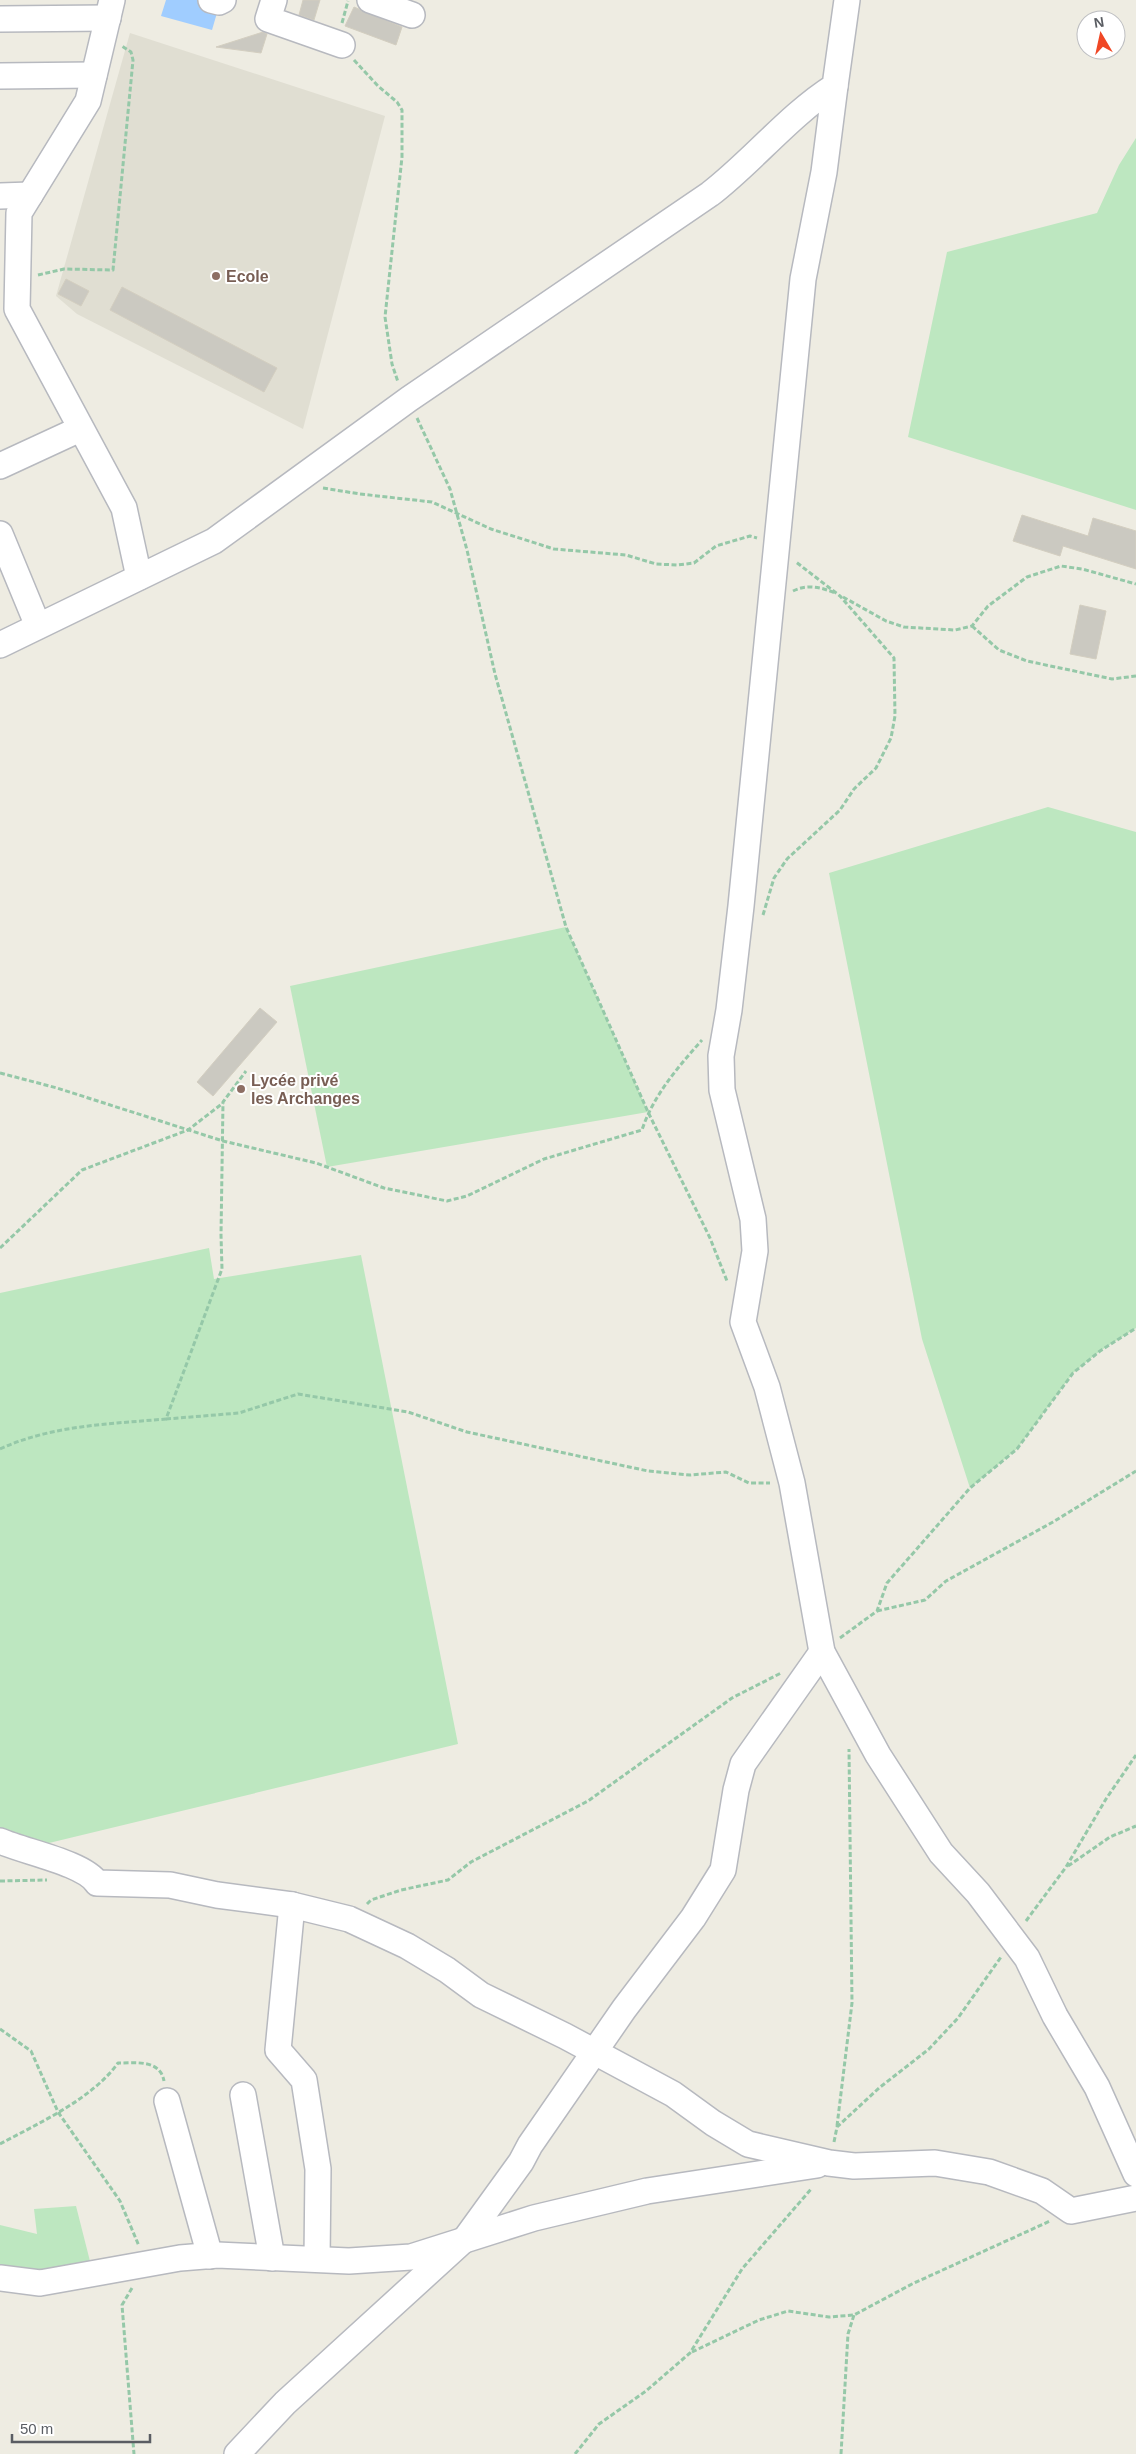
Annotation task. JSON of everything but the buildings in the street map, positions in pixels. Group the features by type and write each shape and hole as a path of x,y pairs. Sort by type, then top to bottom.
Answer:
{"street":[{"path":"211,0 219,2 223,0"},
{"path":"274,0 268,19 342,45"},
{"path":"847,0 824,172 803,279 775,545 741,906 729,1010 721,1056 722,1090 753,1219 755,1252 743,1322 766,1388 792,1483 822,1652 878,1755 940,1853 978,1893 1028,1958 1055,2016 1097,2087 1136,2174"},
{"path":"366,2 406,9"},
{"path":"0,19 107,20 88,101 19,213 11,293 17,309 80,429 124,508 139,577"},
{"path":"0,76 94,75"},
{"path":"0,645 214,541 409,399 710,194 731,178 808,107 835,86"},
{"path":"0,196 30,195"},
{"path":"0,466 80,429"},
{"path":"0,534 7,574 38,626"},
{"path":"237,2454 285,2403 466,2238 500,2193 594,2051 693,1918 723,1870 736,1790 743,1764 822,1652"},
{"path":"0,1842 75,1867 92,1876 97,1883 170,1885 216,1895 292,1906 349,1919 407,1946 447,1970 481,1996 594,2051 674,2094 713,2123 748,2144 829,2164 863,2166 935,2164 976,2170 1042,2191 1071,2211 1136,2198"},
{"path":"292,1906 278,2050 304,2080 318,2169 317,2259"},
{"path":"243,2095 272,2258"},
{"path":"167,2101 210,2256"},
{"path":"0,2278 40,2283 148,2264 210,2256 349,2261 411,2258 466,2238 534,2218 647,2191 829,2164"}],"path":[{"path":"366,2 340,31 342,45 378,86 398,102 402,110 402,157 385,317 392,364 400,389 409,399 450,489 458,515 495,674 566,927 648,1112 710,1238 730,1288"},
{"path":"11,293 64,269 113,270 133,60 131,52 107,20"},
{"path":"295,482 360,494 432,502 491,529 554,549 626,554 656,564 677,565 694,563 716,546 750,536 775,545 840,596 894,658 895,716 891,738 876,768 854,789 840,810 787,859 774,878 761,923"},
{"path":"769,610 785,596 802,587 822,587 886,621 904,627 955,630 972,626 988,606 1027,577 1061,566 1082,568 1136,584"},
{"path":"972,626 999,650 1028,661 1112,679 1136,676"},
{"path":"0,1073 57,1088 223,1141 316,1163 384,1188 447,1201 467,1196 544,1160 642,1130 648,1112 681,1064 705,1037"},
{"path":"0,1248 82,1170 188,1130 224,1102 246,1071"},
{"path":"166,1419 222,1269 224,1102"},
{"path":"877,1611 887,1584 970,1488 1017,1449 1073,1373 1100,1351 1136,1328"},
{"path":"0,1449 20,1440 80,1426 239,1413 298,1394 408,1412 467,1432 648,1471 690,1475 726,1472 749,1483 792,1483"},
{"path":"822,1652 877,1611 925,1600 946,1581 1053,1522 1136,1471"},
{"path":"349,1919 371,1900 402,1890 448,1880 471,1862 588,1801 732,1698 789,1668"},
{"path":"575,2454 599,2424 660,2380 690,2353 742,2269 818,2181 829,2164 836,2127 852,2003 849,1745"},
{"path":"836,2127 879,2088 929,2049 958,2018 1066,1867 1106,1799 1136,1755"},
{"path":"1066,1867 1110,1837 1136,1826"},
{"path":"0,2029 31,2051 58,2112 120,2201 148,2264 122,2305 134,2454"},
{"path":"0,2144 58,2112 108,2076 118,2063 151,2064 163,2074 167,2101"},
{"path":"690,2353 760,2320 788,2311 829,2316 854,2315 912,2284 1071,2211"},
{"path":"842,2454 848,2334 854,2315"}],"shaded area":[{"path":"130,33 385,116 303,429 77,314 56,296"}],"green space":[{"path":"1136,138 1136,510 908,437 947,252 1097,213 1119,165"},
{"path":"1048,807 1136,832 1136,1328 1100,1351 1073,1373 1017,1449 970,1488 922,1339 829,873"},
{"path":"566,927 648,1112 327,1167 290,986"},
{"path":"209,1248 214,1279 361,1255 458,1744 20,1850 0,1841 0,1293"},
{"path":"76,2206 93,2273 0,2278 0,2225 37,2234 34,2209"}],"water":[{"path":"166,0 198,0 219,6 212,30 161,16"}],"place":[{"name":"Ecole","path":"216,276"},
{"name":"Lycée privé les Archanges","path":"241,1089"}]}
